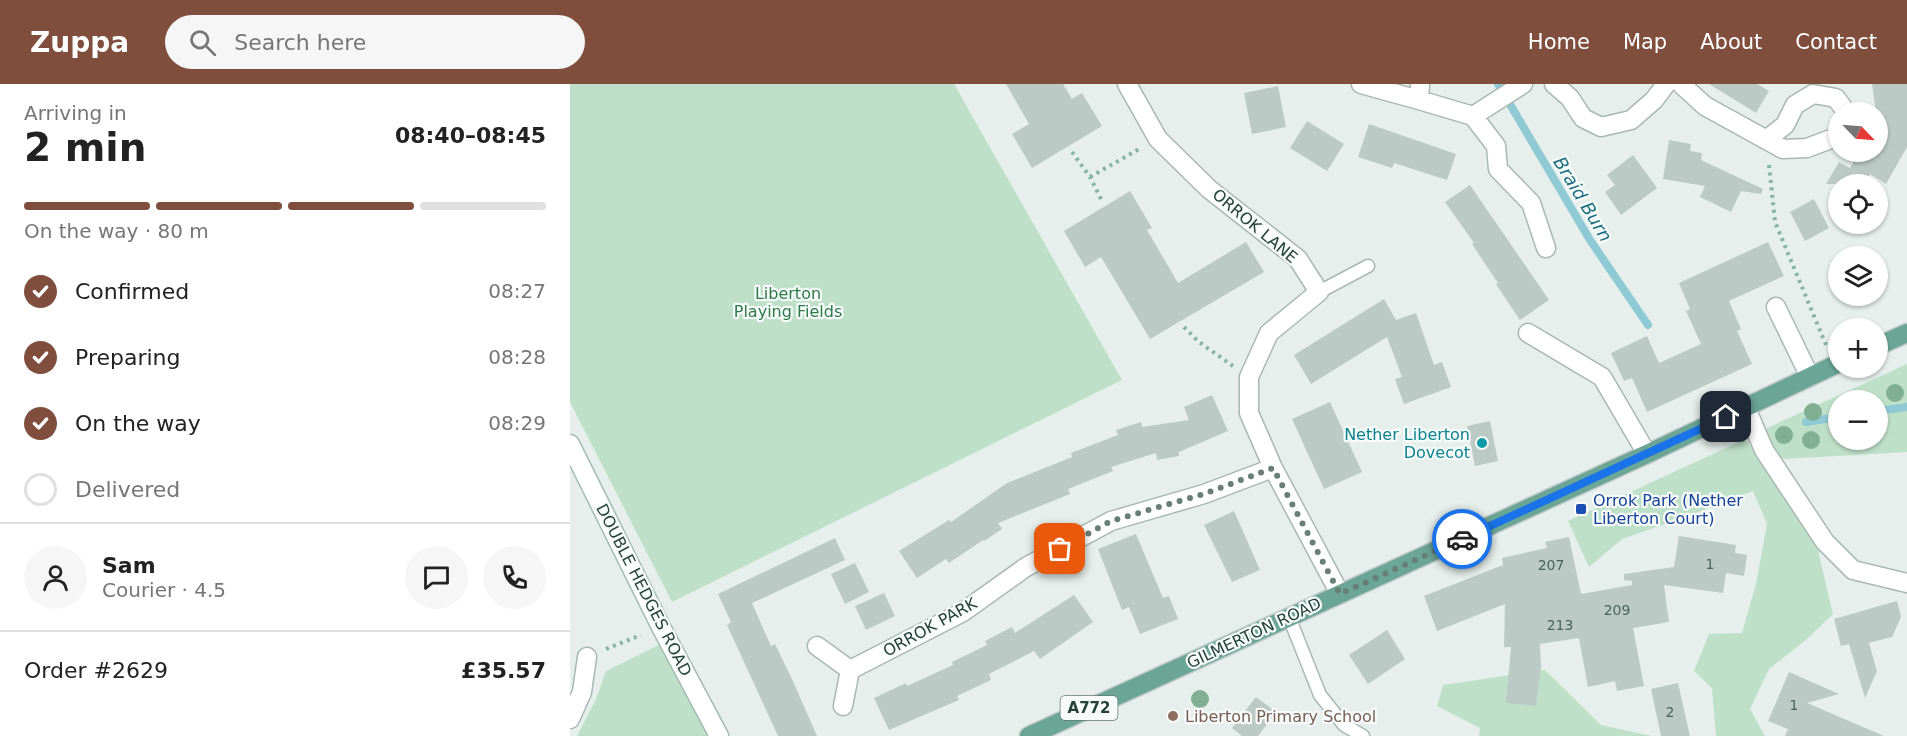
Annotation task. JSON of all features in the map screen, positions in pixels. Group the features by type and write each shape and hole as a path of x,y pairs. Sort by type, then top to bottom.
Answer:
{"main road":[{"path":"1888,342 1907,333"},
{"name":"GILMERTON ROAD","path":"1029,736 1647,454 1828,368"}],"street":[{"name":"ORROK LANE","path":"1127,84 1158,139 1209,189 1298,259 1319,292"},
{"path":"1361,84 1419,92 1473,116 1496,146 1498,169 1531,203 1546,248"},
{"path":"1473,116 1523,84"},
{"path":"1554,84 1570,98 1583,118 1601,127 1631,120 1654,100 1666,84"},
{"path":"1681,84 1705,106 1782,149 1807,148 1828,140"},
{"path":"1766,140 1785,124 1795,105 1813,94 1836,98 1839,102"},
{"path":"1319,292 1269,333 1249,377 1249,413 1273,468 1340,594"},
{"path":"1776,307 1810,377"},
{"path":"1528,333 1602,377 1647,454"},
{"path":"1746,408 1764,450 1825,542 1853,570 1907,583"},
{"name":"DOUBLE HEDGES ROAD","path":"570,444 661,627 719,736"},
{"name":"ORROK PARK","path":"850,670 963,612 1026,567 1111,521 1204,494 1273,468"},
{"path":"817,646 850,670 843,706"},
{"path":"570,719 582,692 587,657"}],"lane":[{"path":"1319,292 1368,266"},
{"path":"1288,617 1320,695 1344,731 1363,736"}],"path":[{"path":"1090,177 1158,139"},
{"path":"1766,140 1775,222 1828,343"},
{"path":"1072,152 1090,177 1102,201"},
{"path":"1184,327 1199,342 1249,377"},
{"path":"587,657 661,627"}],"green space":[{"name":"Liberton Playing Fields","path":"570,84 954,84 1122,380 672,602 570,402"},
{"path":"1907,364 1907,452 1784,459 1779,457 1765,429 1828,400 1828,450 1888,450 1888,390 1850,390 1876,378 1888,378 1888,373"},
{"path":"1743,440 1747,441 1783,496 1815,538 1833,614 1807,639 1769,669 1750,709 1765,736 1716,736 1712,688 1694,671 1709,634 1742,633 1756,584 1767,524 1753,491 1622,539 1589,567 1568,521"},
{"path":"659,645 707,736 577,736 596,699 606,671"},
{"path":"1545,670 1601,725 1652,736 1479,736 1480,728 1437,706 1443,685"}],"building":[{"path":"1006,84 1063,84 1072,99 1082,93 1102,126 1032,168 1012,134 1029,124"},
{"path":"1709,84 1757,84 1769,91 1756,113"},
{"path":"1872,84 1907,84 1907,147 1888,180 1888,174 1832,174 1839,162 1850,168 1853,162 1888,162 1888,102 1875,102"},
{"path":"1278,86 1286,127 1252,134 1244,93"},
{"path":"1307,121 1344,144 1327,171 1290,148"},
{"path":"1369,124 1456,154 1447,180 1394,163 1392,168 1358,157"},
{"path":"1669,140 1691,144 1690,151 1702,153 1701,160 1763,189 1761,194 1741,191 1731,212 1700,197 1705,186 1663,179"},
{"path":"1633,155 1657,188 1621,215 1605,192 1615,185 1607,175"},
{"path":"1470,185 1549,300 1520,320 1472,244 1474,243 1445,202"},
{"path":"1130,191 1152,228 1147,230 1178,283 1246,242 1264,272 1150,339 1101,257 1085,267 1064,231"},
{"path":"1814,199 1828,229 1805,241 1790,212"},
{"path":"1768,242 1784,276 1729,301 1741,329 1737,331 1752,364 1647,412 1632,378 1624,381 1611,353 1647,336 1659,363 1701,344 1686,311 1690,309 1679,283"},
{"path":"1384,299 1396,320 1416,313 1434,365 1442,362 1451,387 1404,404 1395,379 1402,377 1387,337 1311,384 1294,355"},
{"path":"1212,395 1228,431 1179,452 1179,456 1157,460 1156,453 1111,467 1113,471 1068,489 1070,494 998,523 1002,529 949,563 946,559 917,578 899,551 949,520 951,522 1007,483 1072,457 1071,453 1118,435 1116,430 1141,422 1142,427 1189,420 1184,407"},
{"path":"1330,402 1362,472 1324,489 1292,419"},
{"name":"Nether Liberton Dovecot","path":"1490,421 1498,461 1475,466 1467,426"},
{"path":"1234,511 1260,570 1232,582 1204,525"},
{"path":"1136,534 1163,598 1169,596 1178,619 1140,634 1129,607 1122,610 1098,549"},
{"path":"1679,536 1736,545 1735,553 1747,555 1744,576 1726,573 1723,593 1664,585 1669,622 1633,628 1644,686 1617,691 1615,681 1588,687 1579,638 1540,644 1541,667 1536,706 1506,703 1511,647 1504,647 1505,604 1437,631 1424,596 1503,565 1502,558 1547,548 1545,542 1569,537 1581,594 1632,585 1632,581 1624,580 1624,574 1674,567"},
{"path":"835,538 845,560 752,603 771,646 775,644 817,736 778,736 727,625 731,622 718,594"},
{"path":"855,563 869,592 845,604 831,574"},
{"path":"884,593 895,616 866,630 855,606"},
{"path":"1074,595 1093,622 1040,659 1034,651 989,674 991,680 957,696 959,700 889,730 874,698 953,665 952,662 987,645 985,641 1012,627 1015,633"},
{"path":"1897,601 1901,617 1892,637 1869,643 1877,671 1865,698 1849,644 1841,646 1834,619"},
{"path":"1387,630 1405,659 1368,684 1349,655"},
{"path":"1789,672 1839,694 1807,703 1884,736 1785,736 1788,729 1768,721"},
{"path":"1678,683 1690,736 1661,736 1651,689"},
{"path":"1256,697 1276,712 1258,736 1242,736 1232,728"}],"waterway":[{"name":"Braid Burn","path":"1498,84 1590,240 1648,325"},
{"name":"Braid Burn","path":"1888,410 1907,407"},
{"name":"Braid Burn","path":"1806,422 1828,419"}],"way so far":[{"path":"1060,549 1111,521 1204,494 1273,468 1340,594 1462,539"}],"place":[{"name":"Nether Liberton Dovecot","path":"1482,443"},
{"name":"Orrok Park (Nether Liberton Court)","path":"1581,509"},
{"name":"Liberton Primary School","path":"1173,716"}],"route":[{"path":"1462,539 1726,417"}]}
